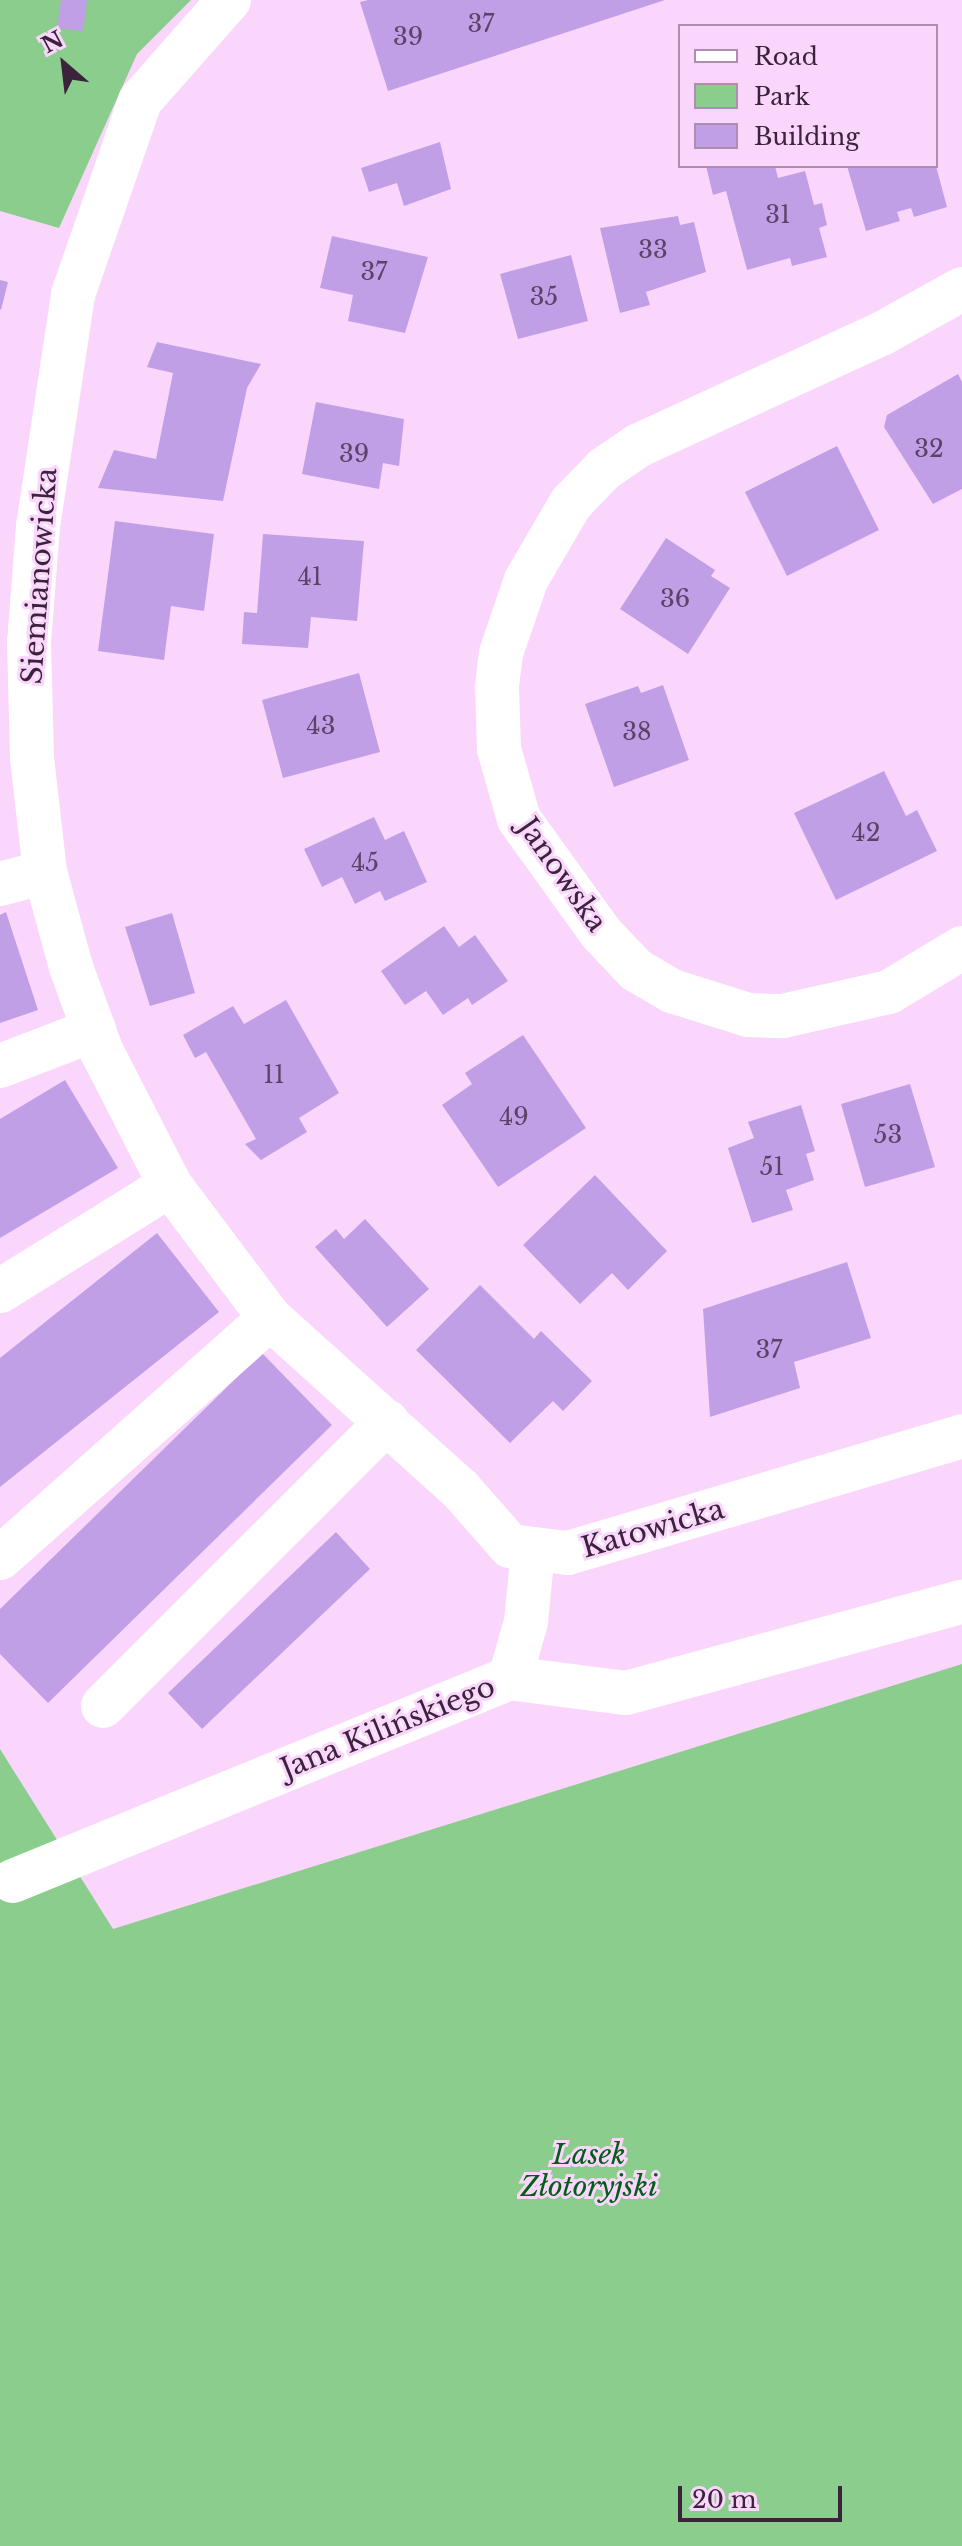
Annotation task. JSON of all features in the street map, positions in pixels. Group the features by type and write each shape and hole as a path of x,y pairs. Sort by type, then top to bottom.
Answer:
{"street":[{"name":"Siemianowicka","path":"229,0 140,101 73,295 19,526 15,697 45,872 94,1030 170,1185 270,1318 387,1422"},
{"name":"Janowska","path":"962,289 883,333 639,445 604,469 571,503 526,580 501,653 497,688 499,749 519,819 601,933 636,970 672,991 748,1015 783,1016 889,992 962,948"},
{"path":"0,884 45,872"},
{"path":"0,1066 94,1030"},
{"path":"0,1291 170,1185"},
{"path":"0,1558 270,1318"},
{"path":"103,1706 387,1422"},
{"name":"Katowicka","path":"387,1422 510,1546 568,1553 962,1436"},
{"path":"510,1678 526,1622 533,1549"},
{"name":"Jana Kilińskiego","path":"13,1881 510,1678 626,1693 962,1602"}],"green space":[{"path":"0,0 191,0 137,54 59,228 0,211"},
{"name":"Lasek Złotoryjski","path":"962,1664 962,2546 0,2546 0,1749 113,1929"}],"building":[{"path":"61,0 87,0 83,31 57,28"},
{"path":"665,0 388,91 360,2"},
{"path":"440,142 451,189 404,206 397,183 369,192 361,168"},
{"path":"706,168 776,168 778,178 805,171 814,205 822,203 827,225 819,228 827,257 792,266 790,258 747,270 726,191 713,195"},
{"path":"848,168 937,168 947,207 914,217 911,208 897,212 900,221 866,231"},
{"path":"678,216 680,225 694,222 706,272 646,292 650,305 620,313 600,228"},
{"path":"332,236 428,257 405,333 348,321 353,295 320,288"},
{"path":"571,255 588,321 518,339 500,274"},
{"path":"0,280 8,282 1,310 0,309"},
{"path":"157,342 261,364 247,388 223,501 98,488 114,450 156,459 173,373 147,367"},
{"path":"958,374 962,382 962,489 933,504 884,427 887,415"},
{"path":"316,402 404,419 399,466 383,463 379,489 302,474"},
{"path":"837,446 879,530 787,576 745,492"},
{"path":"115,521 214,534 204,611 171,606 164,660 98,651"},
{"path":"263,534 364,541 357,621 311,617 308,648 242,644 244,612 257,613"},
{"path":"666,538 715,570 711,576 730,588 688,654 620,609"},
{"path":"359,673 380,752 283,778 262,700"},
{"path":"663,685 689,760 614,787 585,704 638,686 641,693"},
{"path":"884,771 906,816 917,810 937,851 836,900 794,813"},
{"path":"374,817 385,840 404,831 427,882 385,901 380,891 355,904 342,877 322,887 304,849"},
{"path":"6,912 38,1010 0,1023 0,915"},
{"path":"172,913 195,993 150,1006 125,927"},
{"path":"444,926 459,947 475,935 508,981 472,1005 468,998 443,1015 426,991 405,1005 381,971"},
{"path":"286,1000 339,1093 299,1118 307,1132 261,1160 245,1144 256,1139 206,1052 195,1058 183,1035 233,1006 244,1024"},
{"path":"523,1035 586,1128 498,1187 442,1105 472,1084 465,1073"},
{"path":"65,1080 118,1168 0,1238 0,1119"},
{"path":"910,1084 935,1167 865,1187 841,1104"},
{"path":"801,1105 815,1151 806,1154 814,1180 786,1190 793,1210 752,1223 728,1148 754,1138 748,1122"},
{"path":"595,1175 667,1251 628,1290 612,1273 580,1304 523,1245"},
{"path":"365,1219 429,1289 387,1327 315,1247 336,1229 344,1239"},
{"path":"157,1233 219,1312 0,1487 0,1358"},
{"path":"847,1262 871,1338 794,1362 800,1388 710,1417 703,1309"},
{"path":"480,1285 534,1339 541,1331 592,1381 563,1411 553,1401 510,1443 416,1350"},
{"path":"262,1353 332,1425 48,1703 0,1654 0,1609"},
{"path":"336,1532 370,1569 202,1729 168,1693"}]}
